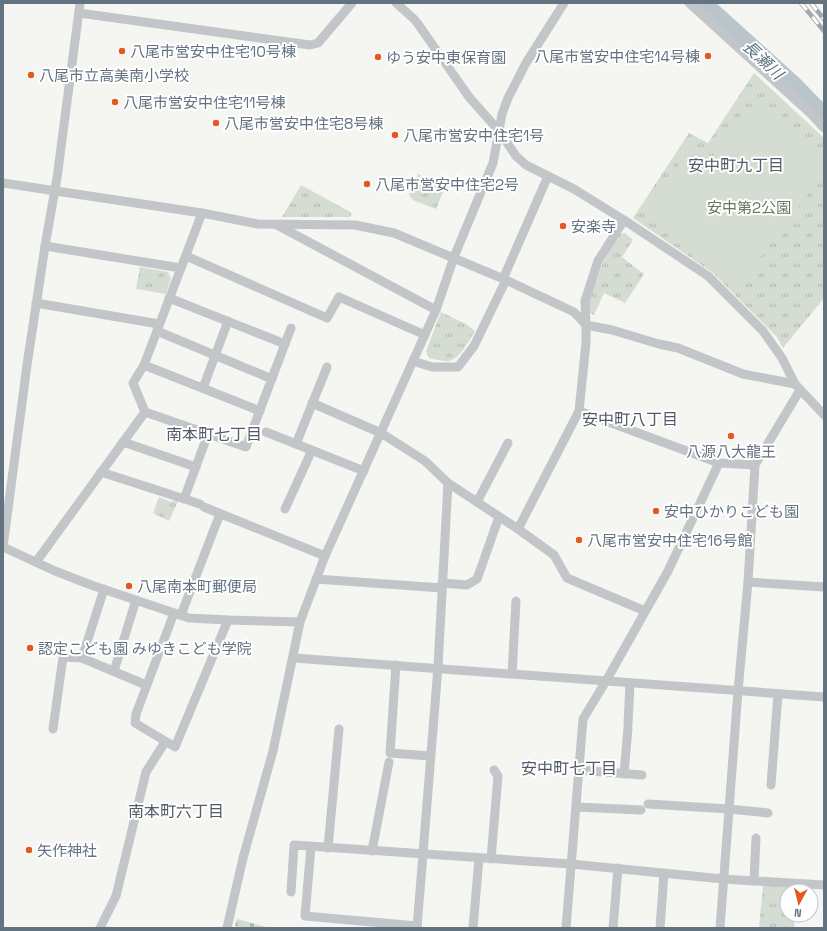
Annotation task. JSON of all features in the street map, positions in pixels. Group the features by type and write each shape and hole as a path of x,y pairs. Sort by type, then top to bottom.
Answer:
{"street":[{"path":"80,3 54,191 36,302 3,547 55,571 104,590 190,618 300,622"},
{"path":"79,13 310,46 318,43 352,3"},
{"path":"396,3 414,18 469,97 500,132 516,156 526,165 574,189 624,220 708,276 763,330 782,358 797,387 824,415"},
{"path":"227,928 243,858 274,751 294,658 300,622 325,556 436,310 454,257 494,163 502,114 508,98 526,63 564,3"},
{"path":"689,3 811,114 824,128"},
{"path":"413,361 432,367 458,367 474,346 548,176"},
{"path":"3,183 202,213 258,224 355,225 394,232 504,279 574,312 586,325 612,330 678,348 743,374 797,387"},
{"path":"202,213 144,365 133,383 145,412 246,448 291,328"},
{"path":"518,529 579,411 586,343 585,301 598,261 624,220"},
{"path":"276,224 436,310"},
{"path":"44,246 181,268"},
{"path":"186,256 327,318 340,297 425,335"},
{"path":"169,298 285,344"},
{"path":"36,302 158,327 215,356 272,379"},
{"path":"203,388 228,321"},
{"path":"144,365 260,410"},
{"path":"296,444 327,367"},
{"path":"720,928 748,582 755,465 797,387"},
{"path":"312,403 381,433 425,461 448,483 518,529 554,555 567,578 645,611"},
{"path":"579,411 719,464 755,465"},
{"path":"36,562 145,412"},
{"path":"266,432 364,471"},
{"path":"184,499 208,434"},
{"path":"123,442 196,467"},
{"path":"477,502 508,443"},
{"path":"286,509 312,450"},
{"path":"566,928 583,719 645,611 650,605 668,571 719,464"},
{"path":"101,472 184,499 325,556"},
{"path":"311,847 305,916 417,927 438,668 448,483"},
{"path":"220,514 146,685 136,714 135,723 175,747 228,620"},
{"path":"316,580 442,586 467,585 477,579 499,517"},
{"path":"748,582 824,587"},
{"path":"82,658 104,590"},
{"path":"114,671 136,600"},
{"path":"512,674 516,601"},
{"path":"53,729 63,657 82,658 146,685"},
{"path":"294,658 824,697"},
{"path":"396,665 390,753 430,756"},
{"path":"624,774 630,683"},
{"path":"771,785 778,694"},
{"path":"328,848 339,729"},
{"path":"100,928 116,896 146,772 165,742"},
{"path":"372,851 390,762"},
{"path":"491,859 498,776 494,770"},
{"path":"579,770 642,775"},
{"path":"576,807 729,808 768,813"},
{"path":"754,881 756,838"},
{"path":"291,892 294,845 572,864 723,879 824,885"},
{"path":"473,928 479,858"},
{"path":"613,928 618,868"},
{"path":"660,928 664,873"}],"green space":[{"name":"安中第2公園","path":"754,73 824,138 824,298 783,348 777,337 713,273 633,218 689,133 708,143"},
{"path":"755,101 824,154 824,173 739,285 642,212 690,150 708,163"},
{"path":"418,174 445,187 436,209 413,200 409,195"},
{"path":"301,185 352,213 350,217 282,217"},
{"path":"625,233 633,240 622,257 644,274 625,303 604,293 594,315 590,313 587,307 602,265 619,234"},
{"path":"140,267 168,272 171,278 166,294 136,289"},
{"path":"441,312 466,324 475,331 460,353 452,360 448,361 429,358 426,351"},
{"path":"159,497 171,502 176,500 178,501 169,521 153,513"},
{"path":"763,885 779,886 779,923 794,923 794,928 759,928"},
{"path":"237,919 270,928 244,928 235,926"}],"waterway":[{"name":"長瀬川","path":"702,3 794,86 824,117"}],"railway":[{"path":"801,3 824,31"},
{"path":"811,3 824,19"}],"place":[{"name":"八尾市営安中住宅10号棟","path":"122,51"},
{"name":"八尾市営安中住宅14号棟","path":"708,56"},
{"name":"ゆう安中東保育園","path":"378,57"},
{"name":"八尾市立高美南小学校","path":"31,75"},
{"name":"八尾市営安中住宅11号棟","path":"115,102"},
{"name":"八尾市営安中住宅8号棟","path":"216,123"},
{"name":"八尾市営安中住宅1号","path":"395,135"},
{"name":"八尾市営安中住宅2号","path":"367,184"},
{"name":"安楽寺","path":"563,226"},
{"name":"八源八大龍王","path":"731,436"},
{"name":"安中ひかりこども園","path":"656,511"},
{"name":"八尾市営安中住宅16号館","path":"579,540"},
{"name":"八尾南本町郵便局","path":"129,586"},
{"name":"認定こども園 みゆきこども学院","path":"30,648"},
{"name":"矢作神社","path":"29,850"}],"district":[{"name":"安中町九丁目","path":"736,165"},
{"name":"安中町八丁目","path":"630,419"},
{"name":"南本町七丁目","path":"214,434"},
{"name":"安中町七丁目","path":"569,768"},
{"name":"南本町六丁目","path":"176,811"}]}
